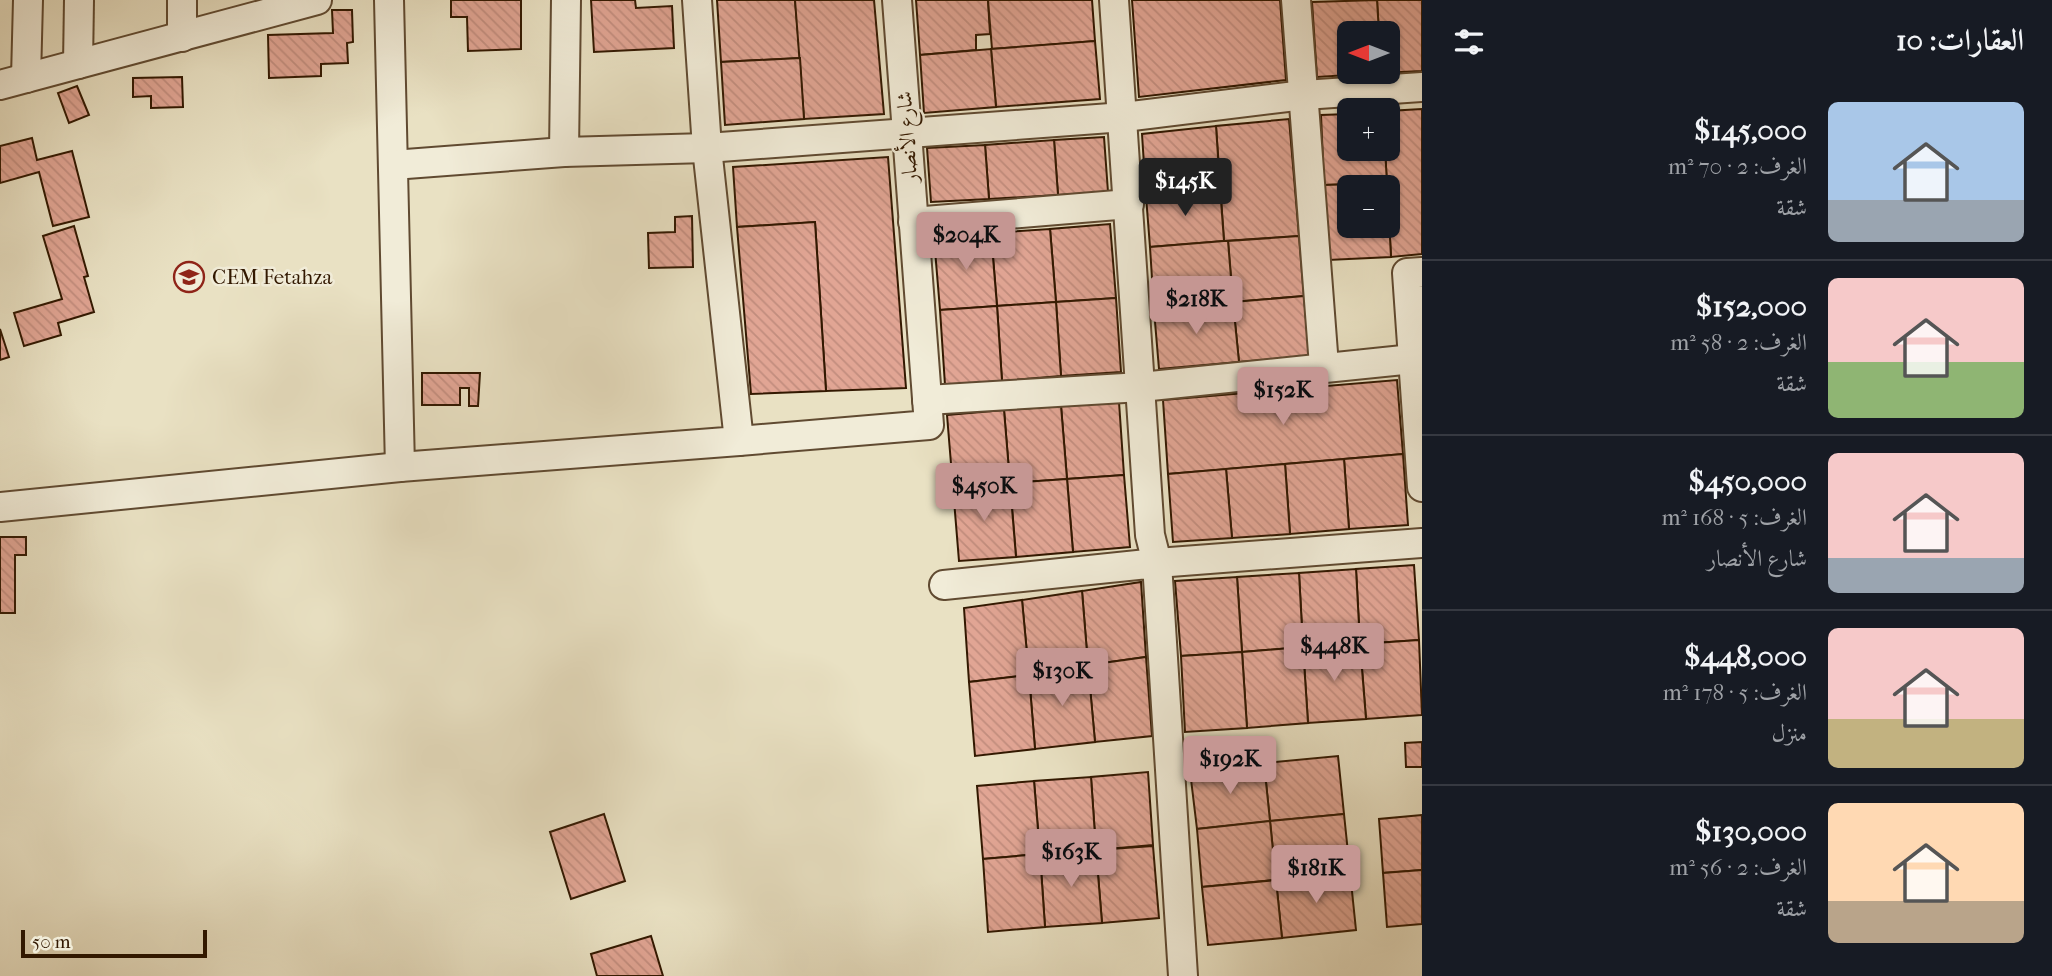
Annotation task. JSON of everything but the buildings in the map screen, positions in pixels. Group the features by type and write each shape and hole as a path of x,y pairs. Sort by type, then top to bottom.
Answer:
{"street":[{"path":"28,0 13,81 317,0"},
{"path":"78,64 79,0"},
{"path":"182,0 182,37"},
{"path":"388,0 400,467"},
{"path":"564,152 566,0"},
{"path":"697,0 707,148 739,441"},
{"name":"شارع الأنصار","path":"897,0 927,400"},
{"path":"1114,0 1124,117 1150,535 1157,564 1183,976"},
{"path":"1296,0 1324,366"},
{"path":"393,165 564,152 707,148 906,131 1124,117 1304,95 1422,86"},
{"path":"913,222 1129,204"},
{"path":"1422,272 1407,273 1422,487"},
{"path":"0,507 400,467 929,425 927,400 1141,387 1324,366 1413,359"},
{"path":"944,585 1157,564 1422,543"}],"place":[{"name":"CEM Fetahza","path":"189,277"}]}
